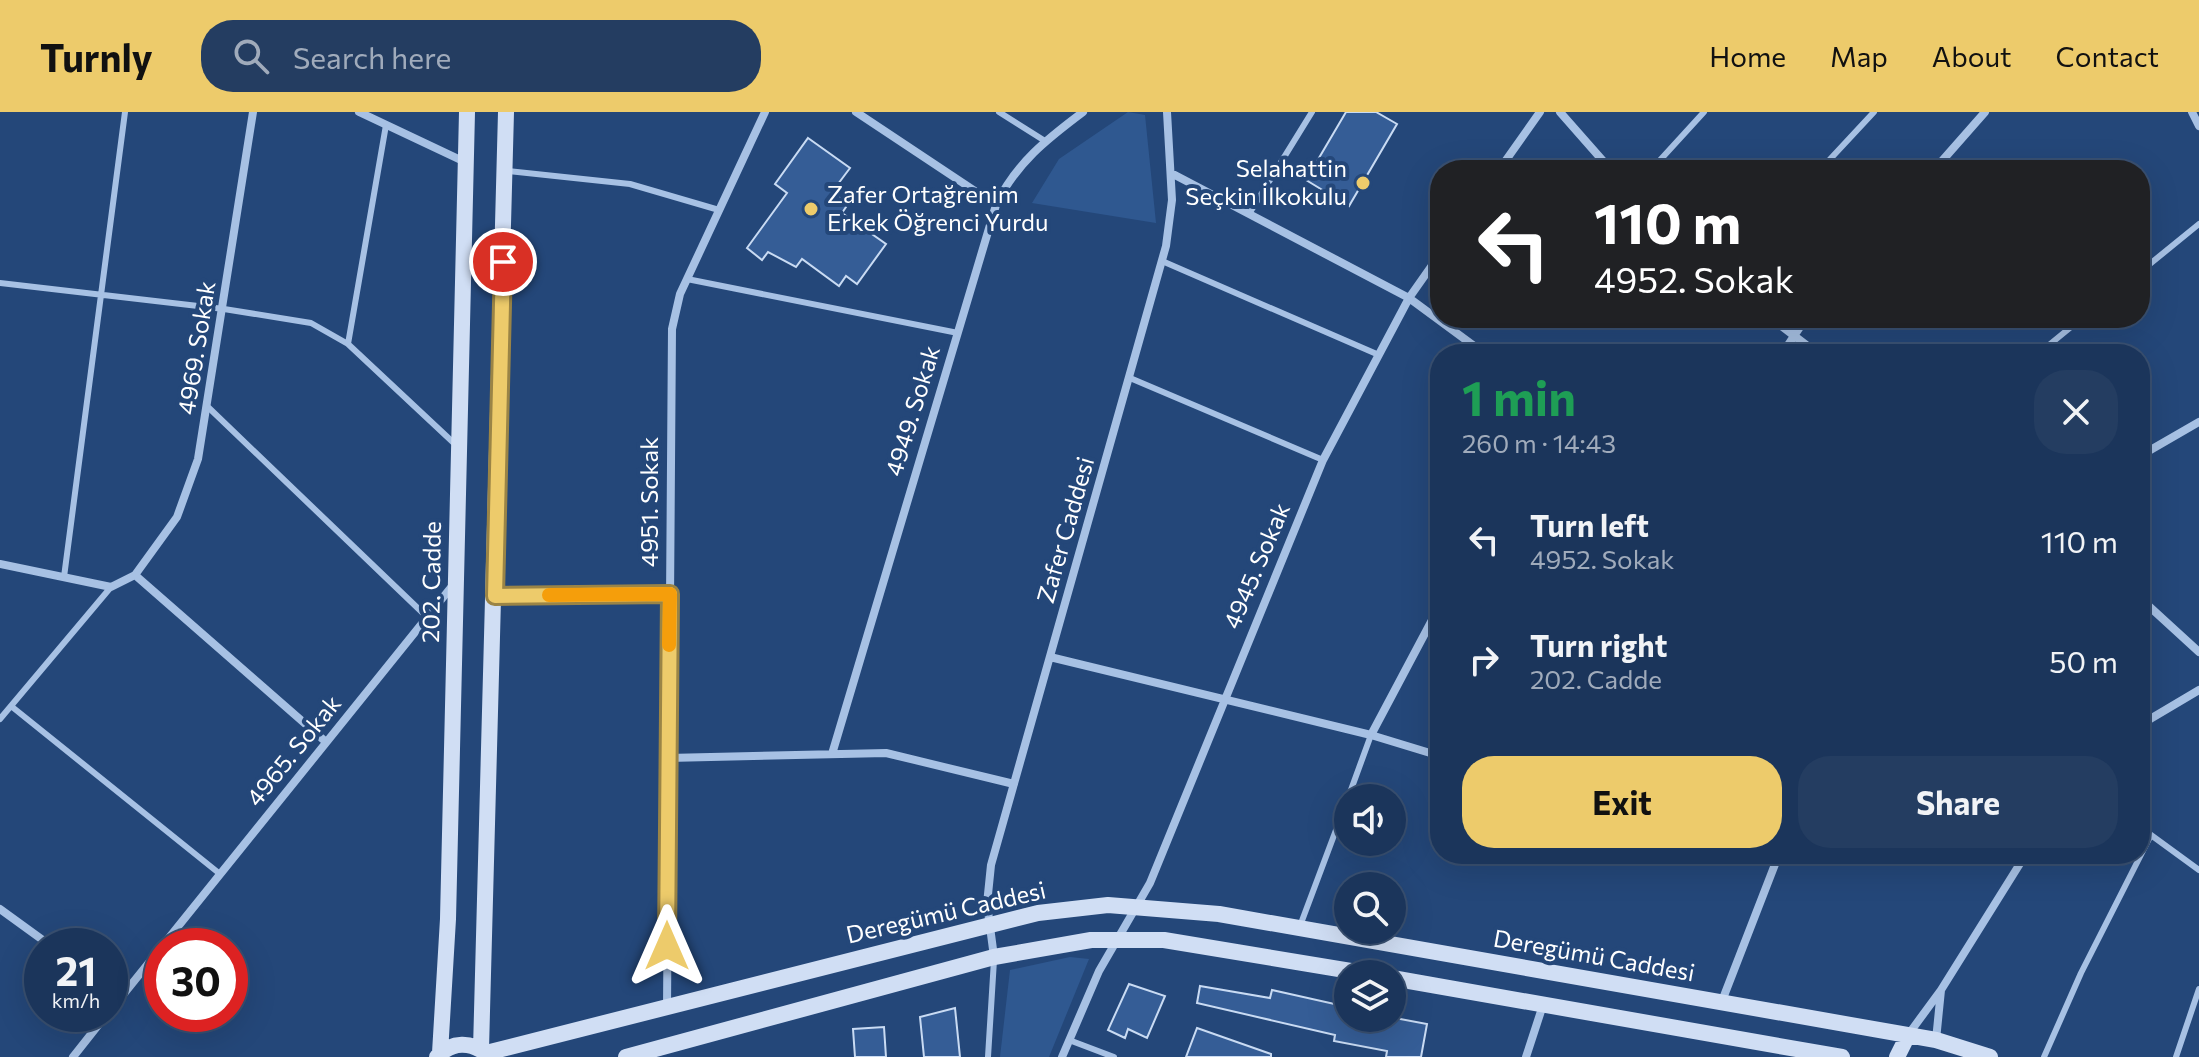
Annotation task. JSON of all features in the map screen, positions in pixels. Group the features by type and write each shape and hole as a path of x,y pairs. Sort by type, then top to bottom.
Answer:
{"main road":[{"name":"202. Cadde","path":"438,1055 448,919 467,112"},
{"path":"486,1053 506,112"},
{"name":"Deregümü Caddesi","path":"438,1055 461,1044 486,1053 667,1009 989,923 1075,908 1138,906 1299,928 1908,1035 1936,1040 1990,1057"},
{"path":"626,1057 994,957 1055,944 1116,939 1213,947 1334,968"},
{"path":"1406,980 1842,1057"},
{"path":"1897,1057 1908,1035"},
{"path":"1930,1057 1936,1040"}],"street":[{"name":"4969. Sokak","path":"135,575 177,517 198,459 209,408 253,112"},
{"path":"359,112 466,162"},
{"name":"4951. Sokak","path":"667,1009 674,310 765,112"},
{"path":"856,112 996,205"},
{"name":"4949. Sokak","path":"832,754 996,205 1016,170 1045,141 1083,112"},
{"name":"Zafer Caddesi","path":"994,957 987,884 1162,261 1172,200 1167,112"},
{"path":"1506,160 1540,112"},
{"path":"1560,112 1602,160"},
{"path":"1943,160 1985,112"},
{"path":"2192,112 2199,126"},
{"path":"1171,173 1409,298 1430,313"},
{"name":"4945. Sokak","path":"1062,1057 1116,939 1138,906 1155,871 1222,699 1323,460 1409,298 1430,268"},
{"path":"1450,328 1471,344"},
{"path":"1783,328 1803,344"},
{"path":"1788,344 1799,328"},
{"path":"2150,450 2199,422"},
{"path":"0,564 111,587 135,575 326,742"},
{"name":"4965. Sokak","path":"128,988 456,581"},
{"path":"2150,607 2199,652"},
{"path":"1371,735 1430,624"},
{"path":"1050,657 1371,735 1430,753"},
{"path":"2150,719 2199,690"},
{"path":"668,758 886,753 1014,784"},
{"path":"1721,1002 1774,864"},
{"path":"1908,1035 1941,990 2020,864"},
{"path":"0,909 26,928"},
{"path":"1936,1040 1941,990"},
{"path":"1526,1057 1544,1005"},
{"name":"4965. Sokak","path":"73,1057 93,1032"}],"lane":[{"path":"64,577 125,112"},
{"path":"999,112 1045,141"},
{"path":"1249,214 1312,112"},
{"path":"1660,160 1704,112"},
{"path":"1829,160 1874,112"},
{"path":"348,344 386,125"},
{"path":"505,171 630,184 719,210"},
{"path":"2150,264 2199,224"},
{"path":"1162,261 1379,355"},
{"path":"686,279 958,333"},
{"path":"0,283 224,309 311,323 348,344 459,448"},
{"path":"2050,344 2070,328"},
{"path":"1130,378 1323,460"},
{"path":"209,408 427,617"},
{"path":"0,719 111,587"},
{"path":"495,596 670,594"},
{"path":"11,706 220,874"},
{"path":"1353,784 1371,735"},
{"path":"1299,928 1334,835"},
{"path":"2151,835 2199,870"},
{"path":"2044,1057 2081,973 2136,864"},
{"path":"988,1057 994,957"},
{"path":"2176,1057 2199,989"},
{"path":"1069,1040 1114,1057"}],"shaded area":[{"path":"1128,112 1145,115 1156,223 1032,203 1059,159"},
{"path":"1070,957 1089,959 1049,1057 1000,1057 1010,970"}],"building":[{"path":"1346,112 1376,112 1397,124 1349,206 1306,180"},
{"name":"Zafer Ortağrenim Erkek Öğrenci Yurdu","path":"808,138 850,168 832,192 848,204 842,213 886,244 857,284 846,276 839,286 802,259 796,267 768,252 762,260 747,248 787,193 775,184"},
{"path":"1129,984 1165,996 1147,1038 1128,1029 1125,1038 1108,1030"},
{"path":"1200,986 1270,998 1272,990 1334,1004 1334,1032 1406,1032 1406,1020 1427,1024 1421,1057 1386,1057 1387,1051 1334,1041 1335,1035 1197,1003"},
{"path":"955,1008 960,1057 924,1057 920,1017"},
{"path":"884,1027 886,1057 855,1057 853,1029"},
{"path":"1197,1028 1271,1054 1271,1057 1186,1057"}],"slow traffic":[{"path":"549,595 670,594 669,645"}],"place":[{"name":"Selahattin Seçkin İlkokulu","path":"1363,183"},
{"name":"Zafer Ortağrenim Erkek Öğrenci Yurdu","path":"811,209"}],"route":[{"path":"503,262 495,596 670,594 667,946"}]}
